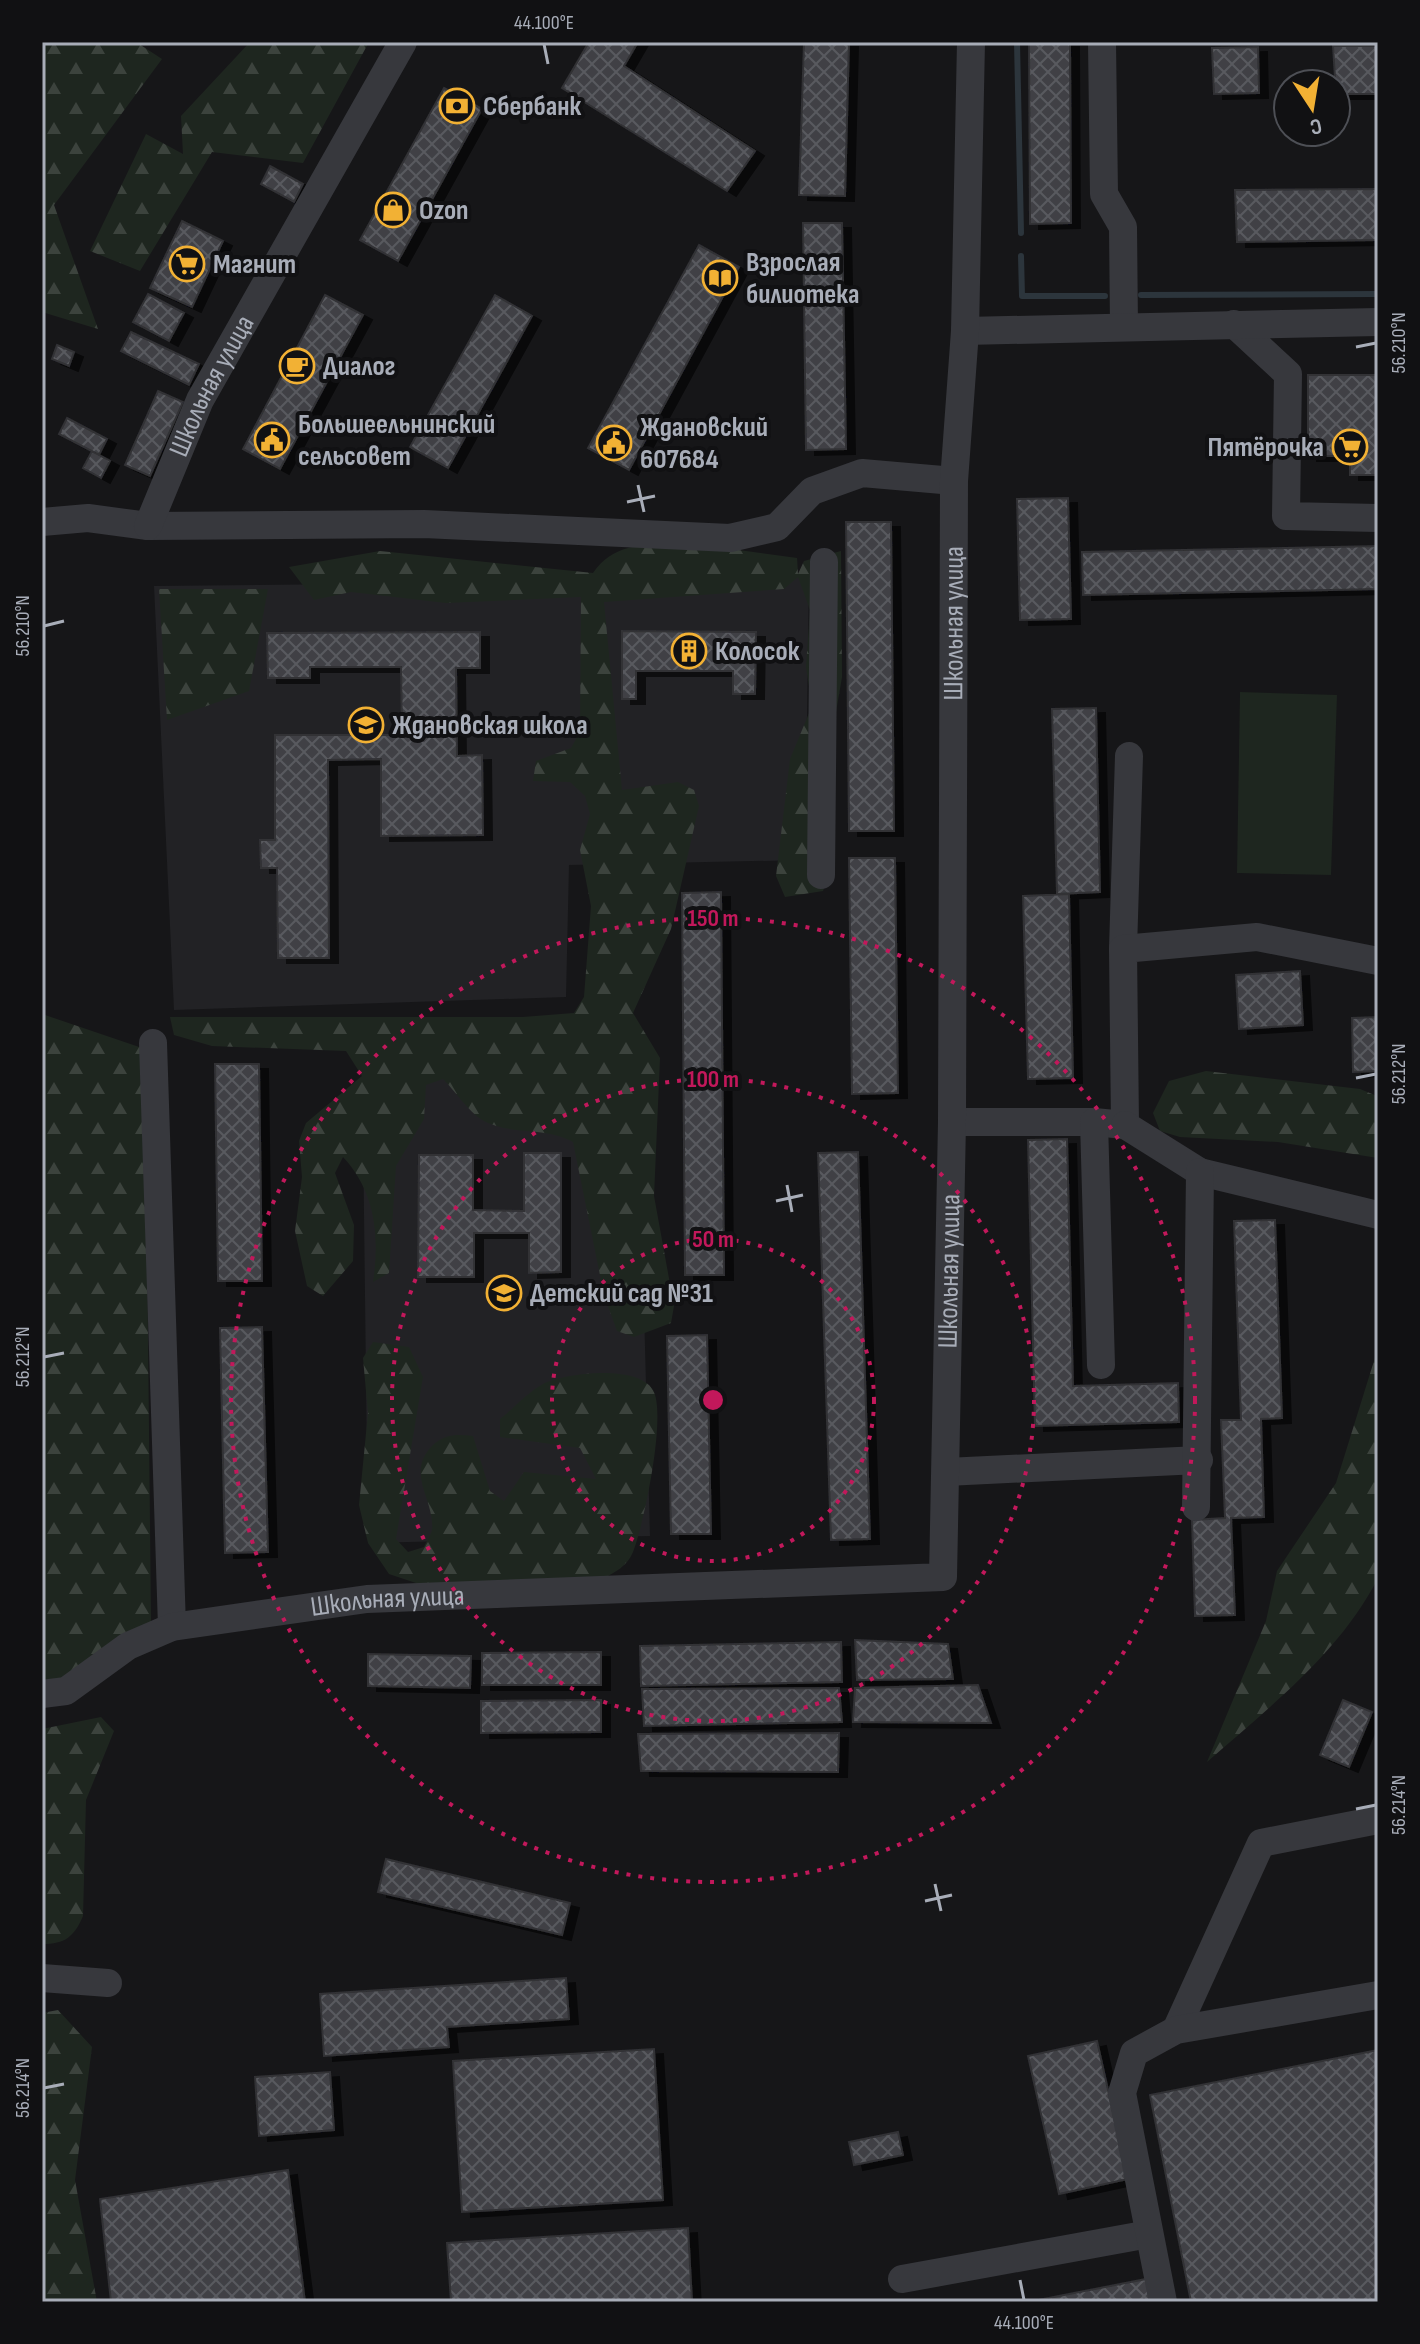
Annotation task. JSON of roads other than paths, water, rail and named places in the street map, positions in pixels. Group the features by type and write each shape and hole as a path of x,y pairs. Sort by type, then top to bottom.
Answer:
{"street":[{"name":"Школьная улица","path":"148,526 200,400 403,42"},
{"name":"Школьная улица","path":"42,1694 66,1691 128,1646 172,1627 367,1599 943,1577 952,1122 954,481 965,331 971,42"},
{"path":"1102,42 1104,194 1123,227 1124,326"},
{"path":"965,331 1378,322"},
{"path":"1234,324 1288,374 1286,516 1378,518"},
{"path":"42,522 88,518 148,526 424,524 730,538 777,527 812,491 862,473 954,481"},
{"path":"821,875 824,562"},
{"path":"1125,1125 1123,949 1129,756"},
{"path":"1123,949 1257,937 1378,961"},
{"path":"153,1043 172,1627"},
{"path":"952,1122 1094,1122 1125,1125 1200,1172 1378,1215"},
{"path":"1094,1122 1101,1365"},
{"path":"1196,1507 1199,1460 1200,1172"},
{"path":"946,1472 1199,1460"},
{"path":"1176,2030 1261,1843 1378,1820"},
{"path":"42,1978 108,1983"},
{"path":"1163,2302 1122,2093 1134,2053 1176,2030 1378,1995"},
{"path":"902,2279 1149,2234"}],"waterway":[{"path":"1017,42 1021,233"},
{"path":"1021,256 1022,296 1105,296"},
{"path":"1141,295 1378,294"}],"place":[{"name":"Сбербанк","path":"457,106"},
{"name":"Ozon","path":"393,210"},
{"name":"Магнит","path":"187,264"},
{"name":"Взрослая билиотека","path":"720,278"},
{"name":"Диалог","path":"297,366"},
{"name":"Большеельнинский сельсовет","path":"272,440"},
{"name":"Ждановский 607684","path":"614,443"},
{"name":"Пятёрочка","path":"1350,447"},
{"name":"Колосок","path":"689,651"},
{"name":"Ждановская школа","path":"366,725"},
{"name":"Детский сад №31","path":"504,1293"}]}
